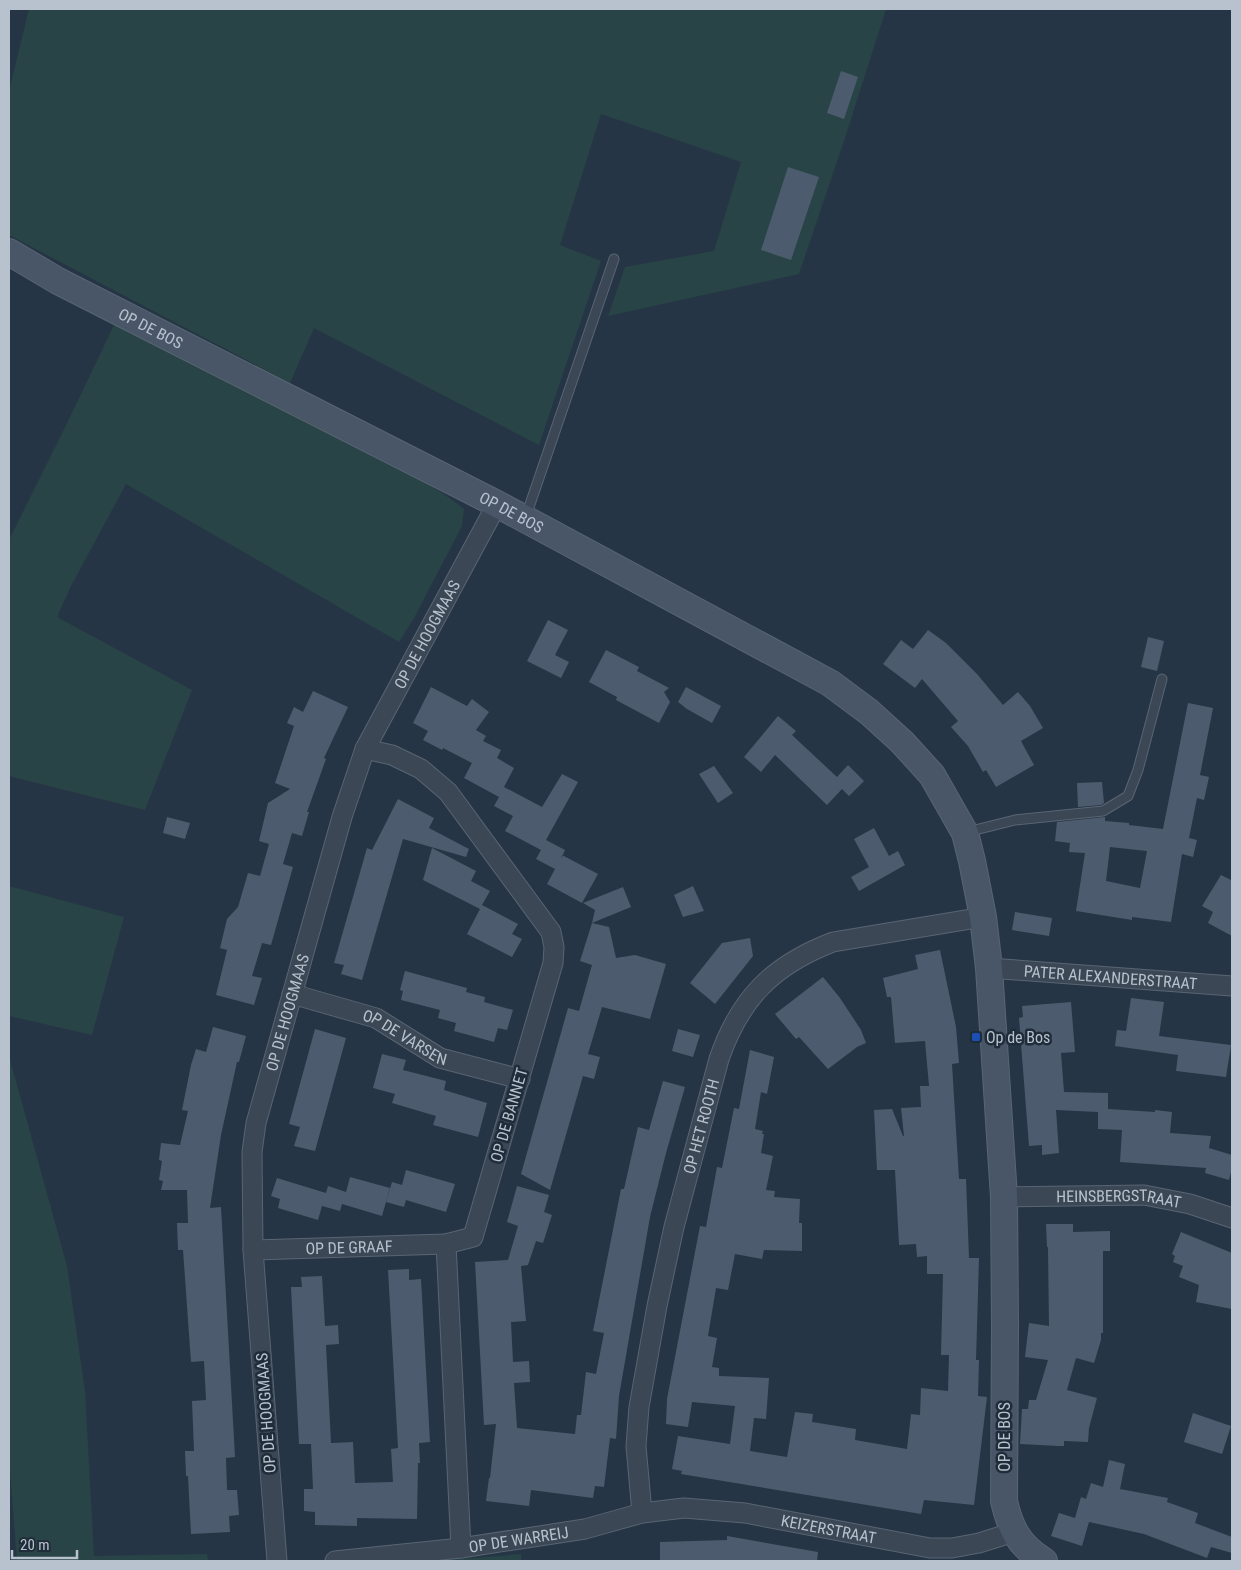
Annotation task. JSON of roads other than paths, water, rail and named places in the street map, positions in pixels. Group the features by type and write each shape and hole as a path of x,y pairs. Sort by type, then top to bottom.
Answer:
{"street":[{"name":"OP DE BOS","path":"9,252 66,285 497,504 830,683 869,712 932,775 964,833 972,861 983,917 989,968 1004,1197 1004,1500 1008,1518 1014,1532"},
{"name":"OP DE HOOGMAAS","path":"277,1561 253,1250 252,1152 256,1123 342,817 365,749 497,504"},
{"name":"OP DE BANNET","path":"365,749 392,755 421,769 448,792 551,932 554,947 553,964 474,1237 446,1244"},
{"name":"OP HET ROOTH","path":"642,1513 636,1446 639,1407 658,1306 674,1227 719,1059 726,1038 738,1015 757,990 773,974 812,950 833,942 983,917"},
{"name":"PATER ALEXANDERSTRAAT","path":"989,968 1232,986"},
{"name":"OP DE VARSEN","path":"292,994 376,1018 440,1058 520,1079"},
{"name":"HEINSBERGSTRAAT","path":"1004,1197 1144,1195 1190,1204 1232,1218"},
{"name":"OP DE GRAAF","path":"253,1250 446,1244"},
{"path":"446,1244 461,1548"},
{"name":"KEIZERSTRAAT","path":"642,1513 684,1508 745,1513 930,1548 952,1548 979,1543 1014,1532"},
{"name":"OP DE WARREIJ","path":"335,1561 461,1548 585,1529 642,1513"},
{"path":"1014,1532 1023,1546 1044,1561"}],"lane":[{"path":"525,520 614,259"},
{"path":"964,833 1015,820 1103,811 1128,796 1138,770 1162,680"}],"place":[{"name":"Op de Bos","path":"976,1037"}]}
